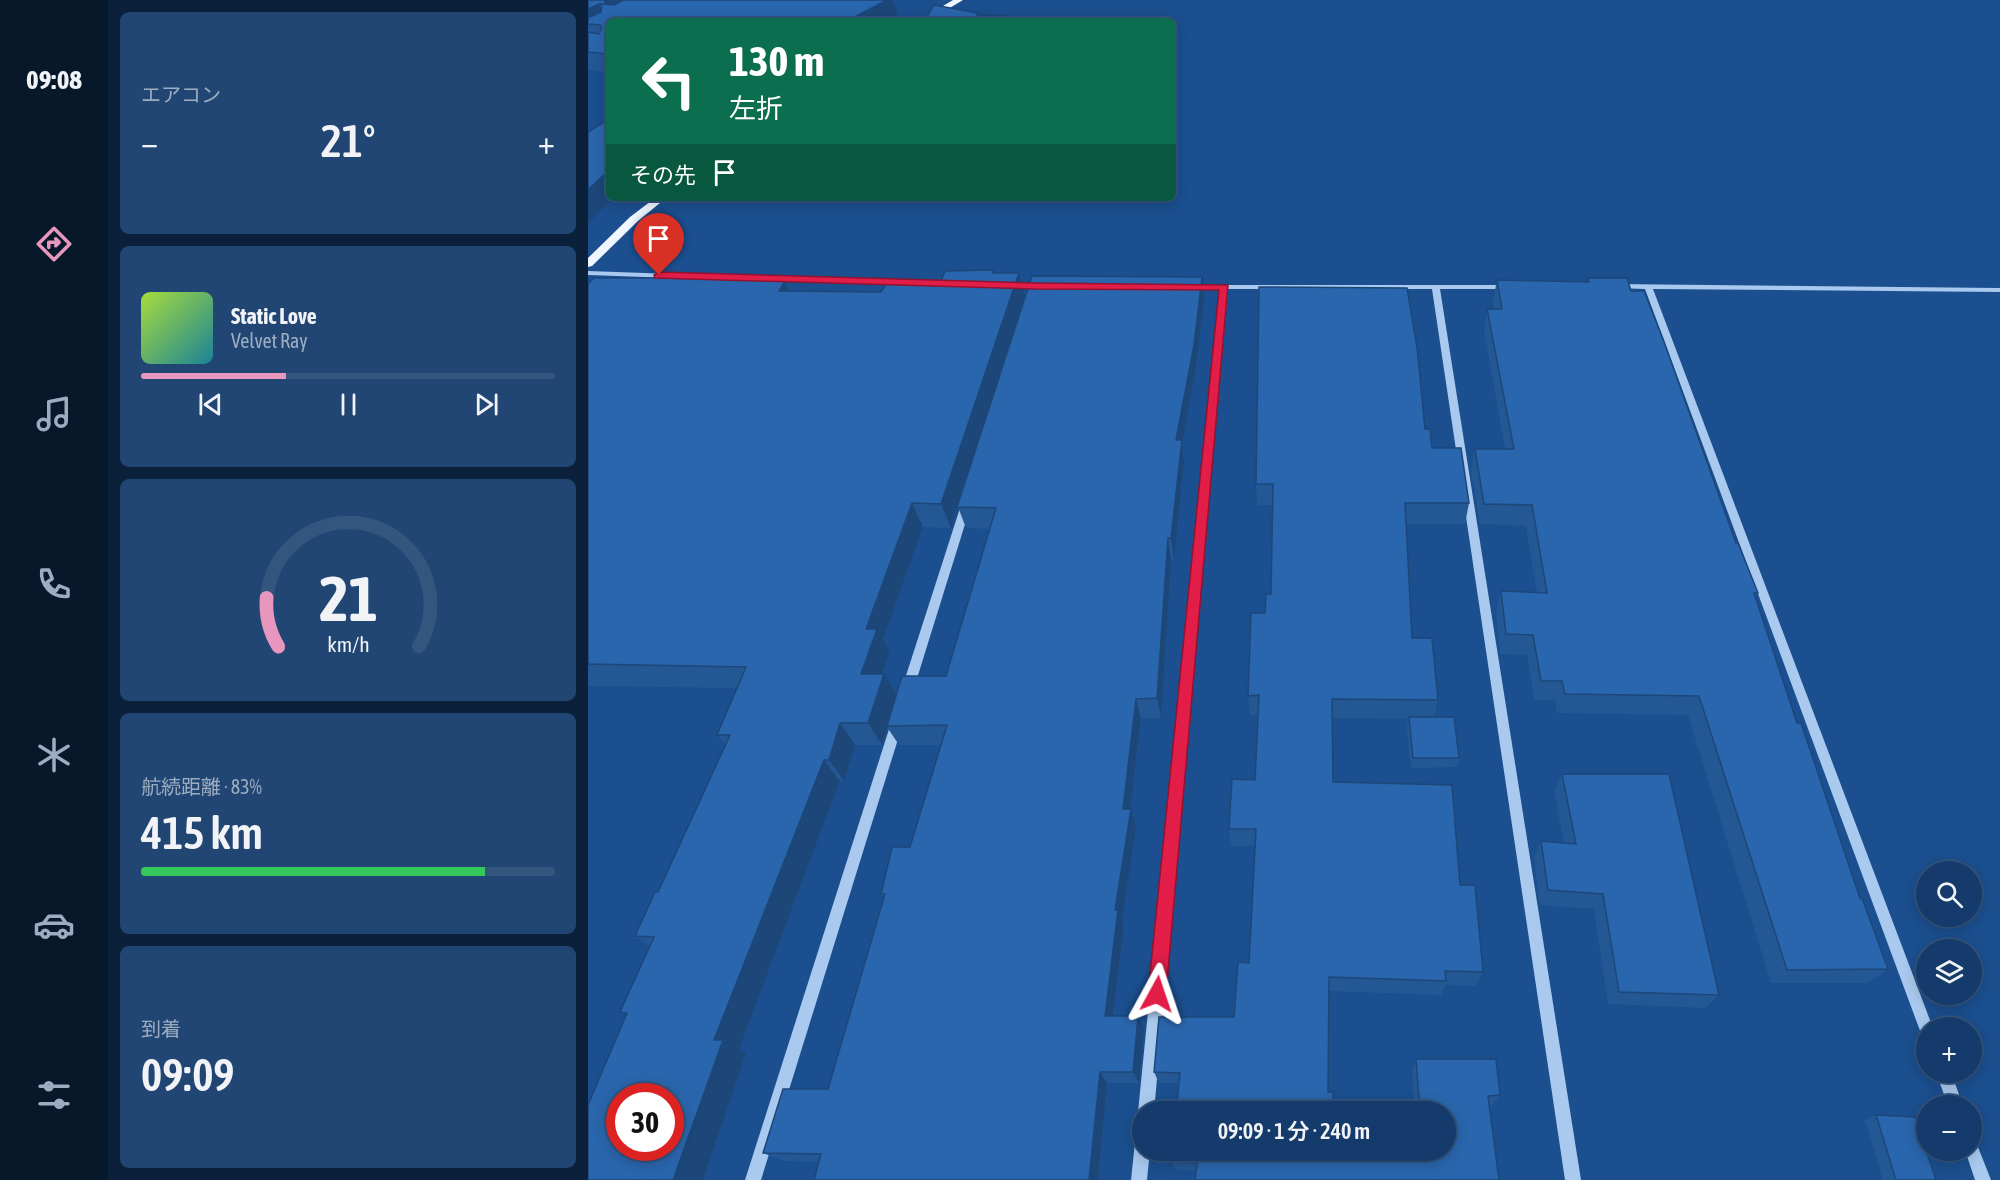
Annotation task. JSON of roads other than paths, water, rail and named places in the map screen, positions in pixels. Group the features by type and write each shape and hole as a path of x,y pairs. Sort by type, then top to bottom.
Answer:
{"main road":[{"path":"927,18 959,0"},
{"path":"588,264 634,219 658,201"}],"street":[{"path":"588,273 706,277"},
{"path":"729,278 964,284"},
{"path":"1000,285 1038,290"},
{"path":"1601,286 2000,290"},
{"path":"1648,286 1922,1017"},
{"path":"1177,287 1519,287"},
{"path":"1147,1101 1224,287"},
{"path":"1436,287 1573,1180"},
{"path":"753,1180 971,490"},
{"path":"1139,1180 1141,1161"},
{"path":"1976,1161 1983,1180"}]}
